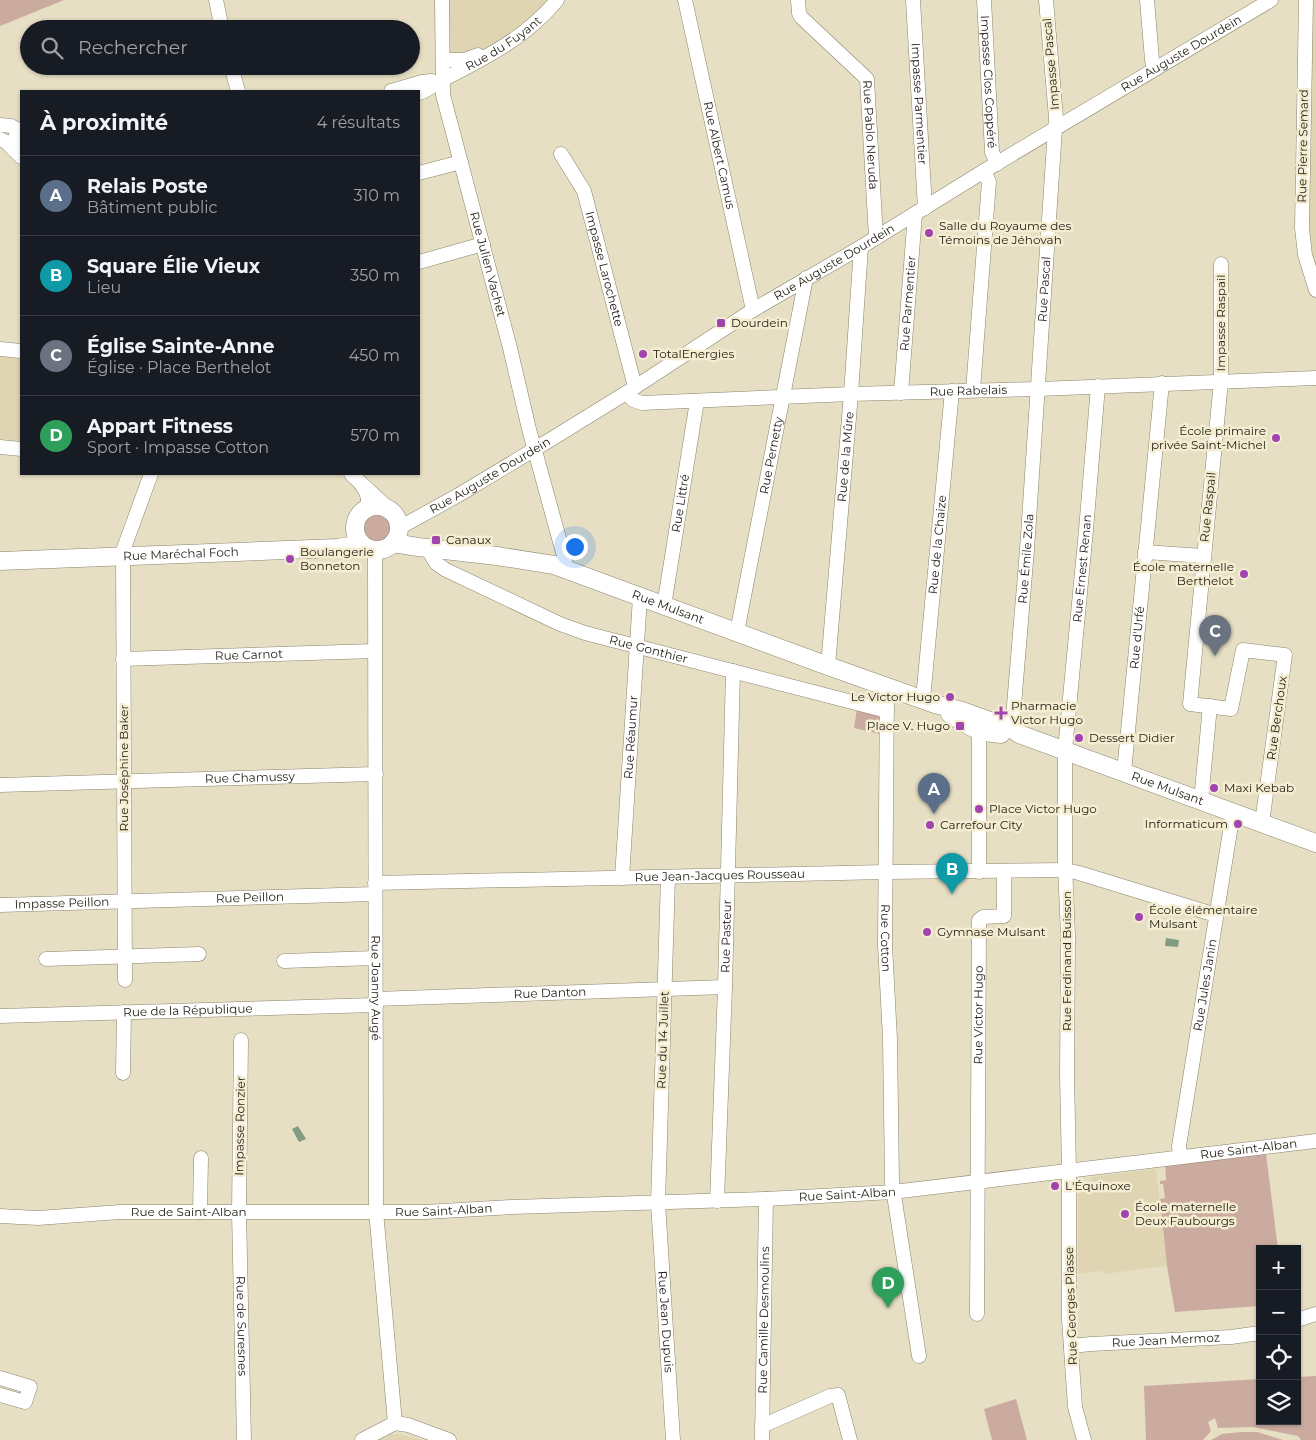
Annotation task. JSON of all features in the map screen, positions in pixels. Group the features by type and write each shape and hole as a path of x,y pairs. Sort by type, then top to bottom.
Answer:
{"main road":[{"path":"377,506 384,507 390,510 397,519 396,535 387,547 369,547 356,534 356,523 359,516 367,509 377,506"},
{"name":"Rue Mulsant","path":"396,535 428,548 554,565 887,686 929,702 998,734 1016,732 1316,843"},
{"name":"Rue Maréchal Foch","path":"0,561 369,547"}],"street":[{"path":"216,0 220,20"},
{"name":"Rue Julien Vachet","path":"442,0 443,95 565,560 565,569"},
{"name":"Rue du Fuyant","path":"443,79 482,60 519,36 557,0"},
{"name":"Rue Albert Camus","path":"685,0 753,310"},
{"name":"Rue Pablo Neruda","path":"798,0 801,17 868,79 876,238"},
{"name":"Impasse Parmentier","path":"913,0 920,211"},
{"name":"Impasse Clos Coppéré","path":"984,0 992,152 997,164"},
{"name":"Impasse Pascal","path":"1046,0 1056,129"},
{"path":"1148,0 1154,69"},
{"name":"Rue Auguste Dourdein","path":"396,535 631,390 753,310 1271,0"},
{"name":"Rue Pierre Semard","path":"1306,0 1302,228 1305,255 1316,290"},
{"path":"443,60 464,60 475,57 519,36"},
{"path":"234,75 238,90"},
{"path":"394,90 422,82 443,79"},
{"path":"420,93 443,79"},
{"name":"Rue Pascal","path":"1039,388 1056,129"},
{"path":"0,135 16,135"},
{"path":"0,139 16,135"},
{"name":"Impasse Larochette","path":"561,154 584,191 631,390"},
{"path":"420,173 461,162"},
{"path":"973,390 989,182 984,171"},
{"name":"Rue Parmentier","path":"901,392 920,211"},
{"path":"420,262 483,244"},
{"name":"Rue de la Mûre","path":"828,666 851,394 861,246"},
{"name":"Impasse Raspail","path":"1221,264 1221,381"},
{"name":"Rue Pernetty","path":"737,632 806,278"},
{"path":"0,349 20,351"},
{"name":"Rue Rabelais","path":"631,390 636,402 642,403 1316,378"},
{"name":"Rue Raspail","path":"1210,706 1190,704 1198,604 1221,381"},
{"name":"Rue d'Urfé","path":"1124,772 1162,383"},
{"name":"Rue Ernest Renan","path":"1065,750 1086,540 1098,386"},
{"name":"Rue Émile Zola","path":"1016,732 1039,388"},
{"name":"Rue de la Chaize","path":"929,702 952,391"},
{"name":"Rue Littré","path":"664,606 697,401"},
{"path":"0,447 20,449"},
{"name":"Rue Joséphine Baker","path":"125,980 123,556 124,548 151,475"},
{"path":"354,476 367,494 367,509"},
{"path":"354,476 390,510"},
{"name":"Rue Joanny Augé","path":"369,547 375,557 376,1211 395,1423"},
{"name":"Rue Gonthier","path":"428,548 436,562 446,570 560,624 585,633 887,711"},
{"path":"1146,552 1203,556"},
{"name":"Rue Réaumur","path":"622,878 640,597"},
{"name":"Rue Carnot","path":"123,659 375,650"},
{"name":"Rue Berchoux","path":"1210,706 1231,708 1242,650 1285,655 1262,823"},
{"name":"Rue Pasteur","path":"718,1201 733,672"},
{"name":"Rue Cotton","path":"887,686 885,945 890,1039 893,1192 919,1356"},
{"path":"1201,801 1210,706"},
{"path":"979,872 980,726"},
{"name":"Rue Ferdinand Buisson","path":"1065,750 1069,1171"},
{"name":"Rue Chamussy","path":"0,785 376,774"},
{"name":"Rue Jules Janin","path":"1180,1157 1180,1137 1233,813"},
{"name":"Rue Jean-Jacques Rousseau","path":"375,888 622,878 1066,870 1216,915"},
{"name":"Rue Victor Hugo","path":"977,1183 978,924 979,920 983,917 1004,916 1004,871"},
{"name":"Rue du 14 Juillet","path":"658,1203 668,877"},
{"name":"Rue Peillon","path":"124,901 375,888"},
{"name":"Impasse Peillon","path":"0,905 124,901"},
{"path":"46,959 199,954"},
{"path":"284,961 375,958"},
{"name":"Rue Danton","path":"376,1002 725,987"},
{"name":"Rue de la République","path":"0,1016 376,1002"},
{"path":"123,1073 124,1012"},
{"name":"Impasse Ronzier","path":"239,1212 241,1040"},
{"name":"Rue Saint-Alban","path":"376,1211 425,1212 512,1206 718,1201 893,1192 1316,1141"},
{"path":"200,1212 201,1158"},
{"name":"Rue Georges Plasse","path":"1069,1171 1069,1319 1075,1407 1084,1440"},
{"path":"977,1183 977,1314"},
{"name":"Rue Camille Desmoulins","path":"762,1433 766,1199"},
{"name":"Rue Jean Dupuis","path":"658,1203 673,1440"},
{"name":"Rue de Saint-Alban","path":"0,1216 38,1218 120,1212 376,1211"},
{"name":"Rue de Suresnes","path":"239,1212 244,1440"},
{"path":"1301,1319 1316,1314"},
{"name":"Rue Jean Mermoz","path":"1072,1346 1256,1334"},
{"path":"0,1378 30,1387 25,1402 0,1395"},
{"path":"762,1433 830,1396 838,1395 850,1440"},
{"path":"362,1440 395,1423 408,1425 449,1440"}],"shaded area":[{"path":"0,0 64,0 0,26"},
{"path":"434,0 548,0 517,32 435,74"},
{"path":"1313,0 1316,0 1316,269 1310,243 1308,221"},
{"path":"0,355 20,357 20,441 0,439"},
{"path":"378,514 388,518 392,528 388,538 378,542 368,538 364,528 368,518"},
{"path":"857,708 879,714 881,718 880,734 854,728"},
{"path":"1166,938 1179,940 1178,947 1165,946"},
{"path":"298,1126 306,1139 299,1142 292,1129"},
{"path":"1266,1154 1277,1245 1256,1245 1256,1306 1175,1312 1167,1266 1160,1199 1165,1198 1163,1184 1160,1184 1160,1181 1166,1180 1165,1163"},
{"path":"1156,1169 1167,1266 1104,1274 1103,1271 1078,1274 1078,1195 1092,1177"},
{"path":"1316,1376 1316,1440 1301,1440 1298,1436 1253,1427 1218,1428 1215,1418 1208,1422 1211,1431 1203,1440 1146,1440 1144,1386 1256,1379 1256,1425 1301,1425 1301,1377"},
{"path":"1016,1399 1027,1440 992,1440 984,1409"},
{"path":"1257,1432 1283,1440 1211,1440 1222,1434"},
{"path":"390,1434 398,1434 423,1440 375,1440"}],"place":[{"name":"Salle du Royaume des Témoins de Jéhovah","path":"929,233"},
{"name":"Dourdein","path":"721,323"},
{"name":"TotalEnergies","path":"643,354"},
{"name":"École primaire privée Saint-Michel","path":"1276,438"},
{"name":"Canaux","path":"436,540"},
{"name":"Boulangerie Bonneton","path":"290,559"},
{"name":"École maternelle Berthelot","path":"1244,574"},
{"name":"Église Sainte-Anne","path":"1215,656"},
{"name":"Le Victor Hugo","path":"950,697"},
{"name":"Pharmacie Victor Hugo","path":"1001,713"},
{"name":"Place V. Hugo","path":"960,726"},
{"name":"Dessert Didier","path":"1079,738"},
{"name":"Maxi Kebab","path":"1214,788"},
{"name":"Place Victor Hugo","path":"979,809"},
{"name":"Relais Poste","path":"934,814"},
{"name":"Informaticum","path":"1238,824"},
{"name":"Carrefour City","path":"930,825"},
{"name":"Square Élie Vieux","path":"952,894"},
{"name":"École élémentaire Mulsant","path":"1139,917"},
{"name":"Gymnase Mulsant","path":"927,932"},
{"name":"L'Équinoxe","path":"1055,1186"},
{"name":"École maternelle Deux Faubourgs","path":"1125,1214"},
{"name":"Appart Fitness","path":"888,1308"}]}
